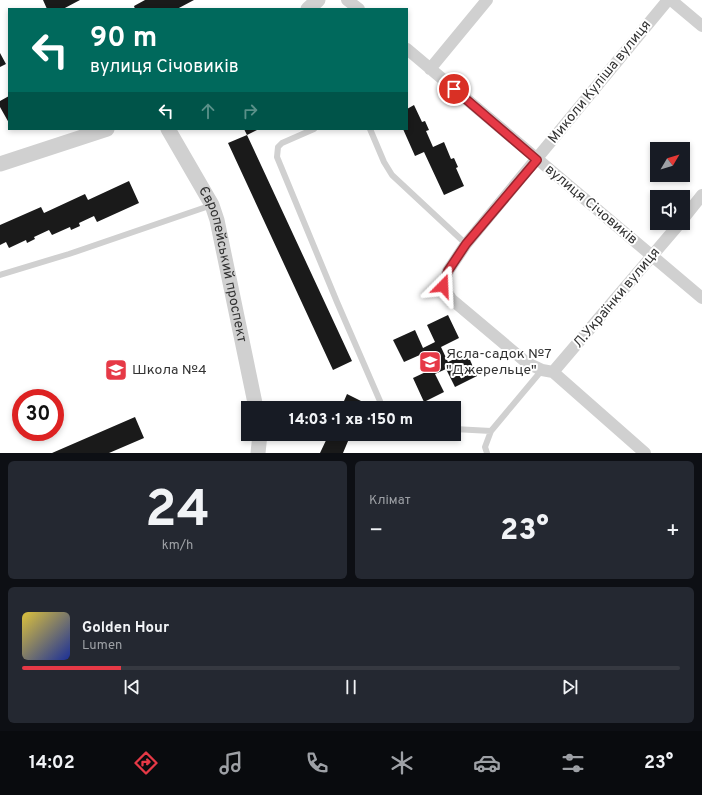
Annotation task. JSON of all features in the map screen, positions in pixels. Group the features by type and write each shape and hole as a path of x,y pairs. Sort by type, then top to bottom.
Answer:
{"street":[{"path":"347,0 358,8"},
{"path":"430,69 487,0"},
{"name":"Миколи Куліша вулиця","path":"548,371 527,363 452,299 443,286 448,271 466,244 668,0"},
{"path":"671,0 702,26"},
{"name":"вулиця Січовиків","path":"408,50 702,298"},
{"path":"0,164 104,130"},
{"name":"Європейський проспект","path":"169,130 212,205 217,220 255,401"},
{"path":"690,210 702,195"},
{"name":"Л.Українки вулиця","path":"548,371 652,257 674,230"},
{"path":"548,371 645,453"},
{"path":"258,453 259,441"}],"lane":[{"path":"312,130 282,143 278,147 277,157 336,302 380,401"},
{"path":"370,130 384,162 392,175 466,244"},
{"path":"0,275 69,254 212,205"},
{"path":"487,453 485,447 492,431 548,371"},
{"path":"461,429 492,431"}],"building":[{"path":"43,0 80,0 65,8 47,8"},
{"path":"145,0 194,0 179,8 135,8 134,6"},
{"path":"0,53 6,64 0,67"},
{"path":"8,97 8,121 0,107 0,101"},
{"path":"414,105 422,122 425,121 429,130 426,131 433,147 444,142 451,159 454,158 458,167 456,168 464,186 444,195 424,152 415,156 403,130 408,130 408,108"},
{"path":"244,130 257,130 247,135"},
{"path":"247,135 352,361 333,370 228,143"},
{"path":"129,181 139,203 97,222 94,216 79,223 80,226 71,230 70,227 52,235 49,230 34,237 35,239 27,243 26,240 9,248 6,242 0,245 0,225 41,207 44,213 85,194 88,200"},
{"path":"448,315 459,338 441,347 448,362 467,353 477,376 455,387 446,369 435,374 444,392 424,401 413,378 430,370 422,354 404,362 393,340 415,330 423,348 435,342 427,325"},
{"path":"347,394 361,401 344,401"},
{"path":"135,417 144,438 109,453 52,453"},
{"path":"326,441 348,441 343,453 320,453"}],"place":[{"name":"Ясла-садок №7 \"Джерельце\"","path":"430,362"},
{"name":"Школа №4","path":"116,370"}],"route":[{"path":"443,286 448,271 466,244 537,160 454,89"}]}
